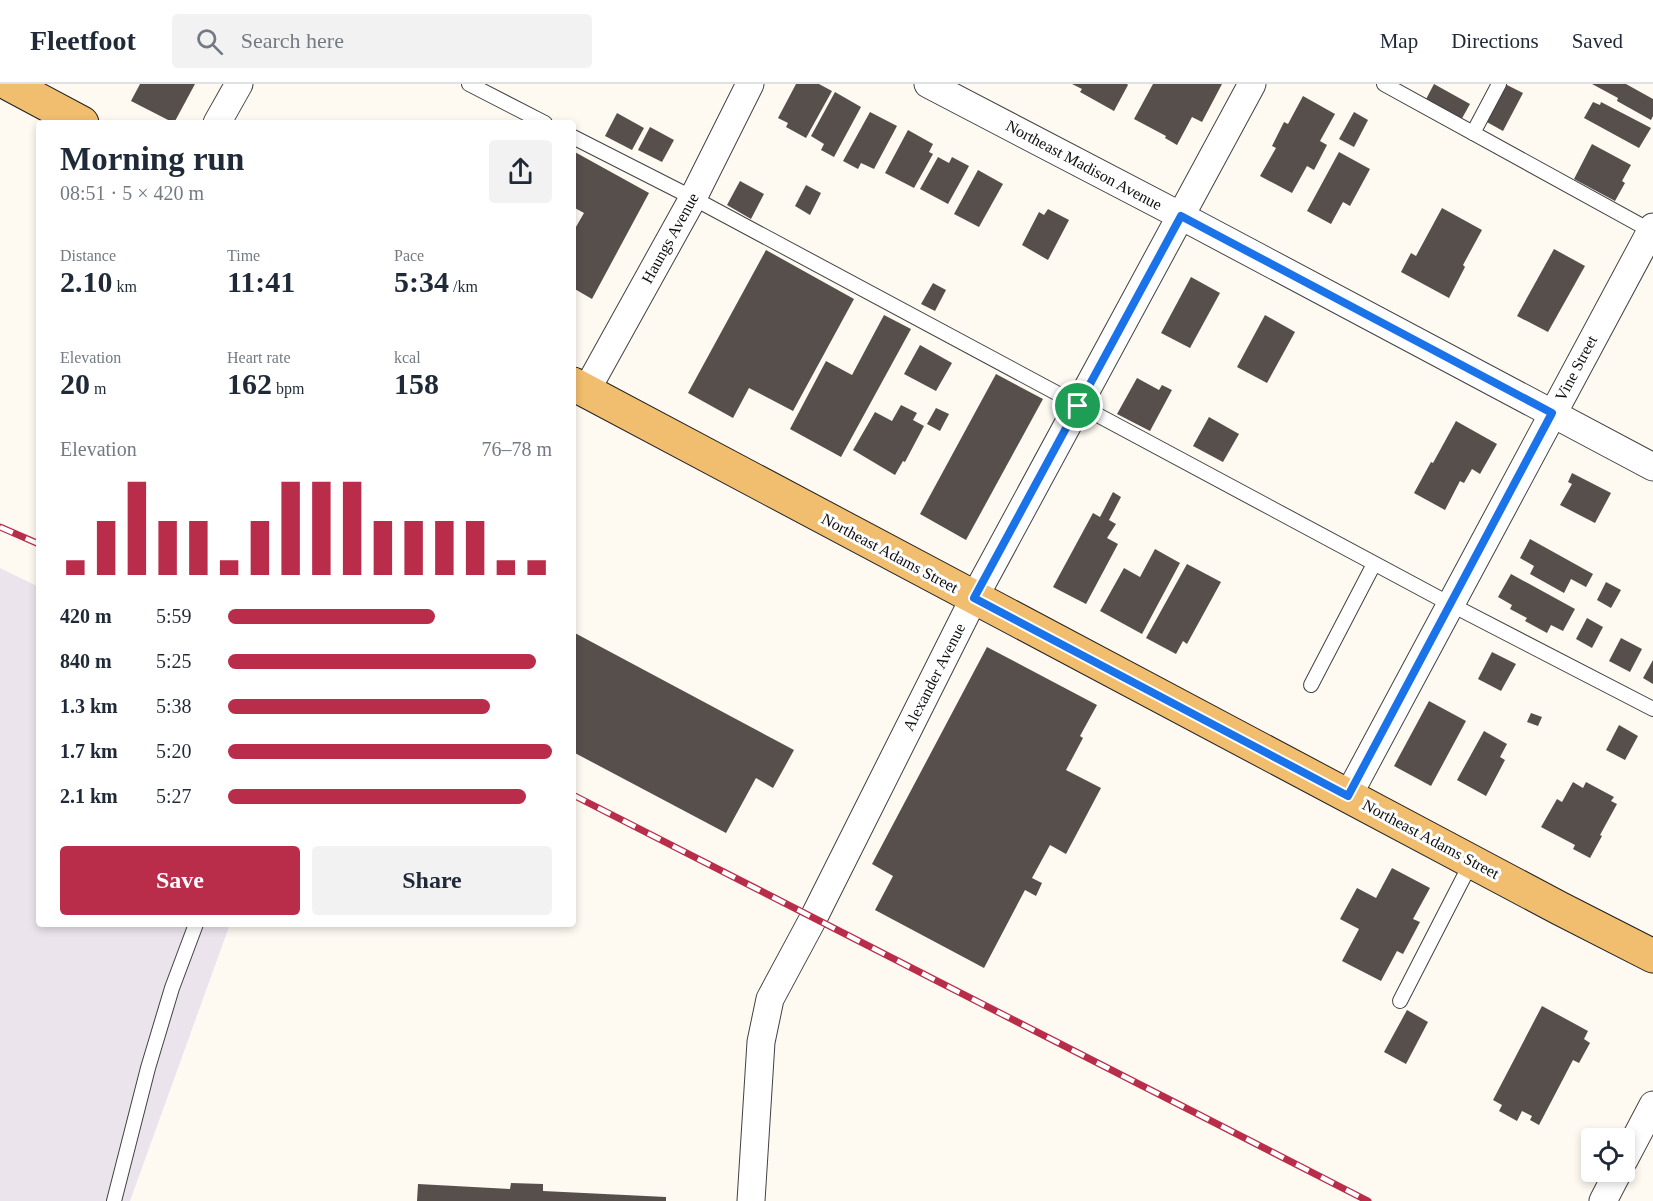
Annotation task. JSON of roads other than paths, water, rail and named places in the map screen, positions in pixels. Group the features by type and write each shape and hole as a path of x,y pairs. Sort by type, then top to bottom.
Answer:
{"main road":[{"path":"9,84 76,120"},
{"name":"Northeast Adams Street","path":"580,387 974,598 1653,956"}],"street":[{"path":"219,120 239,84"},
{"name":"Haungs Avenue","path":"580,387 693,198 750,84"},
{"name":"Northeast Madison Avenue","path":"928,84 1653,467"},
{"name":"Alexander Avenue","path":"751,1201 761,1042 770,999 814,918 974,598 1252,84"},
{"name":"Vine Street","path":"1348,796 1652,230"},
{"path":"1635,1139 1653,1105"},
{"path":"1603,1201 1613,1182"}],"lane":[{"path":"469,84 539,120"},
{"path":"1384,84 1652,230"},
{"path":"1473,133 1499,84"},
{"path":"576,139 693,198 1374,564 1653,709"},
{"path":"1311,685 1374,564"},
{"path":"1400,1001 1472,861"},
{"path":"114,1201 172,988 195,927"}],"railway":[{"path":"0,527 36,543"},
{"path":"576,797 1368,1201"}]}
